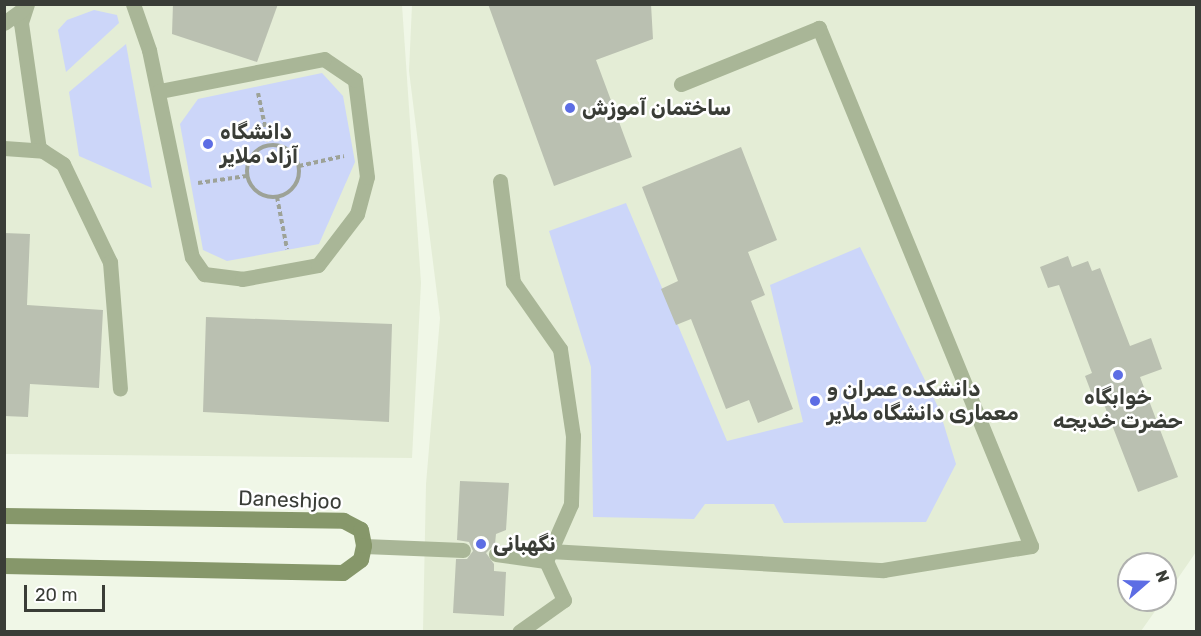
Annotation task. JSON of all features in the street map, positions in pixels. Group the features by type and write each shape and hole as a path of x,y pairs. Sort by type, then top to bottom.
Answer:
{"main road":[{"name":"Daneshjoo","path":"4,516 344,521 361,530 364,546"},
{"path":"4,566 343,573 362,560 364,546"}],"lane":[{"path":"134,4 159,90 192,257 204,274 242,279 318,265 357,214 367,177 355,81 324,59 159,90"},
{"path":"4,7 25,7"},
{"path":"4,23 25,7"},
{"path":"25,7 21,23 39,150"},
{"path":"496,554 883,570 1030,546 819,28 681,84"},
{"path":"4,148 39,150 63,164 110,262 120,389"},
{"path":"500,181 513,282 560,348 573,436 572,504 548,556 564,600 519,632"},
{"path":"364,546 463,550"}],"path":[{"path":"256,87 269,145"},
{"path":"269,145 291,152 299,166 291,189 276,197 255,190 247,176 249,160 269,145"},
{"path":"299,166 354,154"},
{"path":"191,184 247,176"},
{"path":"276,197 287,250"}],"shaded area":[{"name":"دانشگاه آزاد ملایر","path":"5,5 402,5 421,283 412,458 5,454"},
{"name":"دانشکده عمران و معماری دانشگاه ملایر","path":"412,5 1196,5 1196,552 1177,580 1177,552 1117,552 1117,612 1154,612 1141,631 423,631 426,484 440,318 409,71"},
{"path":"94,10 117,15 119,23 66,72 58,30 67,20"},
{"path":"126,44 152,188 79,156 69,92"},
{"path":"322,73 343,96 355,162 319,244 227,261 203,250 180,124 198,99"},
{"path":"626,203 727,441 803,422 770,285 860,247 939,409 956,464 926,522 784,523 774,504 705,504 694,519 593,517 591,367 549,231"}],"building":[{"path":"173,4 278,4 257,62 172,34"},
{"name":"ساختمان آموزش","path":"488,4 651,4 653,39 596,60 632,157 554,186"},
{"path":"741,147 777,240 748,252 765,295 751,301 793,409 758,423 749,400 726,409 691,319 676,325 661,289 678,281 642,187"},
{"path":"4,233 30,234 27,305 103,310 99,388 30,384 28,417 4,416"},
{"name":"خوابگاه حضرت خدیجه","path":"1068,256 1072,267 1088,261 1092,271 1100,268 1130,346 1151,338 1162,369 1140,377 1178,477 1138,492 1100,394 1093,397 1085,376 1092,373 1059,285 1048,288 1040,267"},
{"path":"206,317 392,324 389,422 203,412"},
{"name":"نگهبانی","path":"460,481 509,483 506,530 496,534 495,544 486,553 494,564 494,571 506,572 504,616 453,613 456,559 467,559 473,551 469,542 457,540"}],"place":[{"name":"ساختمان آموزش","path":"570,108"},
{"name":"دانشگاه آزاد ملایر","path":"208,144"},
{"name":"خوابگاه حضرت خدیجه","path":"1118,375"},
{"name":"دانشکده عمران و معماری دانشگاه ملایر","path":"815,401"},
{"name":"نگهبانی","path":"481,544"}]}
